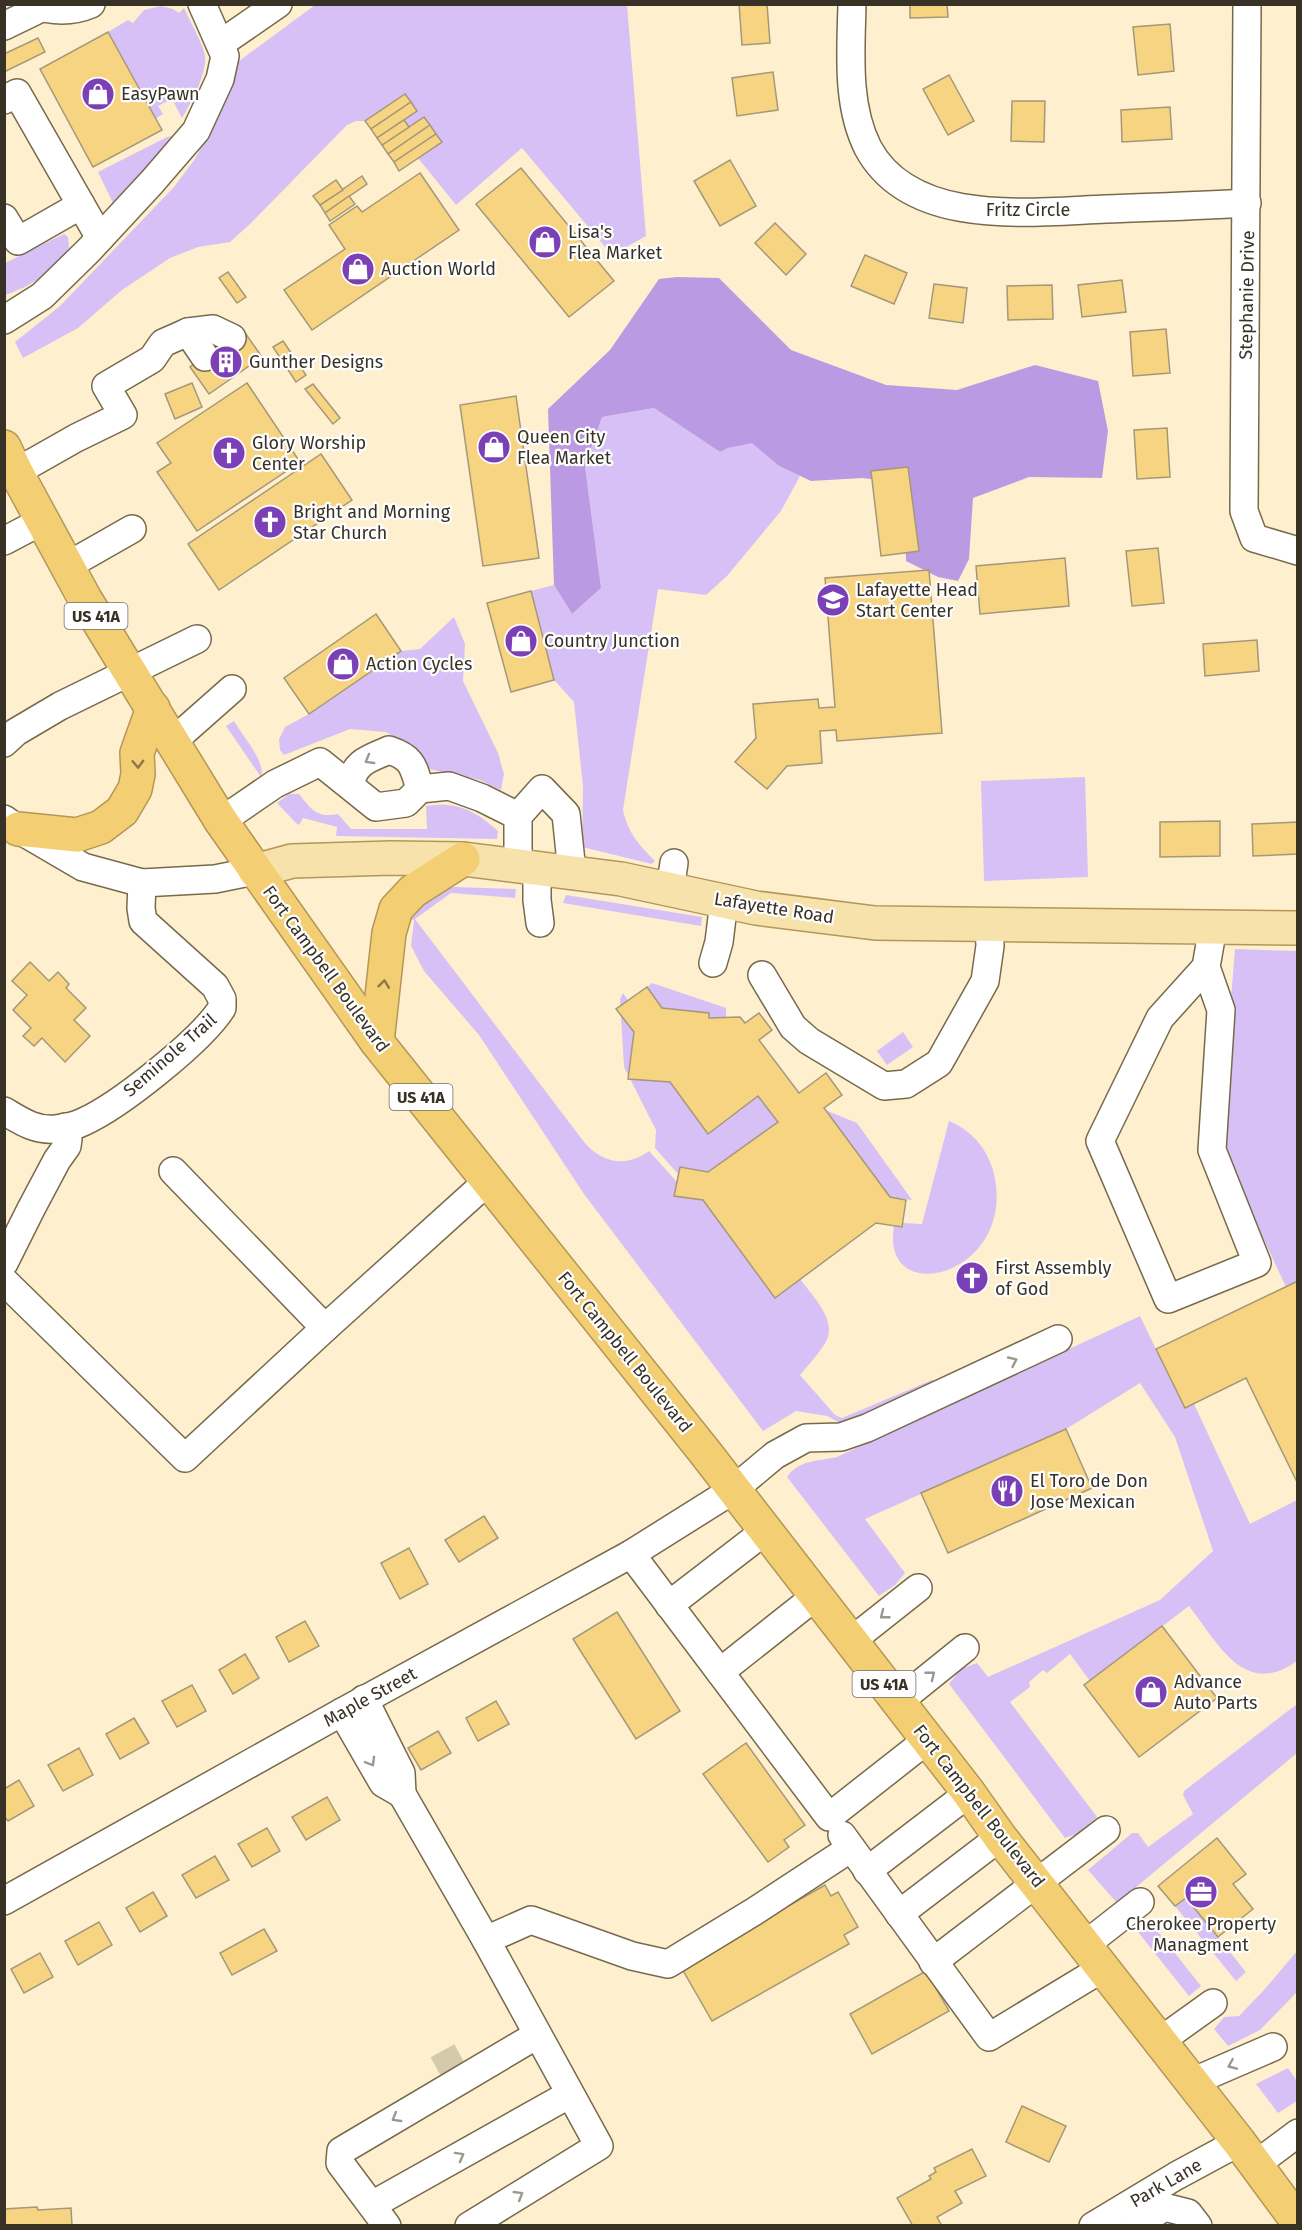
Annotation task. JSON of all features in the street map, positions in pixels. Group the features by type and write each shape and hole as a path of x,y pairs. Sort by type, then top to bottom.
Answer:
{"highway":[{"name":"Fort Campbell Boulevard","path":"10,460 67,566 221,821 313,949 376,1042 816,1596 1247,2154 1294,2222"},
{"path":"11,824 77,835 101,827 122,811 135,789 138,774 137,753 153,708"},
{"path":"376,1042 389,933 396,909 413,891 463,859"}],"main road":[{"name":"Lafayette Road","path":"255,871 292,861 391,858 463,859 621,879 672,876 724,901 756,908 875,923 1298,928"}],"street":[{"path":"4,26 35,6 53,11 83,8 91,4"},
{"path":"4,320 42,296 100,238 196,131 220,79 225,56 202,4"},
{"path":"220,44 278,4"},
{"name":"Fritz Circle","path":"852,4 851,81 858,121 869,149 890,175 919,195 959,207 1004,213 1247,204"},
{"name":"Stephanie Drive","path":"1247,4 1244,511 1254,538 1298,551"},
{"path":"4,100 16,93 100,238"},
{"path":"4,218 18,241 81,205"},
{"path":"10,460 76,438 123,415 106,386 152,359 163,343 188,332 213,329 232,338"},
{"path":"188,332 205,357"},
{"path":"4,541 42,520"},
{"path":"67,566 132,529"},
{"path":"4,742 16,732 60,706 197,639"},
{"path":"172,742 232,689"},
{"path":"350,785 353,771 368,759 389,750 404,755 413,765 420,789"},
{"path":"221,821 274,784 320,762 376,807 406,803 420,789 449,786 482,798 518,816"},
{"path":"518,816 542,789 566,814 572,872"},
{"path":"518,816 540,923"},
{"path":"11,824 83,867 142,883 215,879 255,871"},
{"name":"Seminole Trail","path":"4,1111 33,1127 44,1129 81,1123 140,1084 199,1034 222,1008 222,999 215,986 143,921 141,915 142,883"},
{"path":"713,963 719,942 724,901"},
{"path":"762,975 793,1027 809,1041 884,1086 906,1084 939,1064 985,981 990,946 989,925"},
{"path":"1206,967 1160,1018 1100,1141 1168,1299 1257,1263 1212,1150 1221,1010 1206,967 1213,927"},
{"path":"4,1263 57,1160 67,1146 65,1127"},
{"path":"173,1171 325,1328"},
{"path":"4,1281 185,1458 488,1181"},
{"name":"Maple Street","path":"4,1901 630,1554 733,1490 771,1457 806,1438 841,1437 858,1431 1058,1339"},
{"path":"669,1605 765,1531"},
{"path":"630,1554 829,1817 989,2037 1094,1956 1140,1902"},
{"path":"850,1641 918,1588"},
{"path":"720,1672 816,1596"},
{"path":"898,1702 965,1647"},
{"path":"353,1706 401,1773 402,1794 486,1940 599,2146 469,2226"},
{"path":"829,1817 927,1740"},
{"path":"867,1871 969,1793"},
{"path":"933,1962 1106,1830"},
{"path":"899,1914 1000,1837"},
{"path":"486,1940 531,1920 632,1956 668,1964 755,1911 851,1848"},
{"path":"1160,2041 1213,2003"},
{"path":"537,2035 341,2151 340,2163 380,2216 570,2094"},
{"path":"1191,2082 1273,2047"},
{"path":"461,2056 488,2063"},
{"path":"430,2098 437,2069"},
{"name":"Park Lane","path":"1093,2226 1129,2220 1176,2176 1247,2154 1298,2133"},
{"path":"1129,2220 1164,2208 1188,2213 1198,2226"}],"shaded area":[{"path":"315,5 627,5 646,236 612,255 522,148 456,205 418,158 441,142 424,117 409,127 404,120 416,111 405,94 365,121 356,121 347,125 230,242 198,247 170,258 122,290 78,328 23,358 15,342 60,306 174,187 195,159 225,99 239,61"},
{"path":"161,6 179,13 184,8 205,56 201,80 182,118 172,99 158,106 163,114 155,119 108,32 128,20 133,23 144,10"},
{"path":"173,136 144,171 113,203 98,172"},
{"path":"64,234 68,237 69,248 55,264 25,287 5,295 5,263"},
{"path":"719,278 791,350 886,385 957,390 1035,365 1098,381 1108,431 1102,478 1029,477 973,498 969,559 958,581 938,577 906,561 905,519 888,481 862,478 811,481 779,466 752,443 720,452 654,408 602,417 585,466 601,588 572,614 554,585 548,409 610,350 659,279"},
{"path":"654,408 720,452 752,442 779,466 800,476 781,511 727,576 706,595 658,589 623,810 635,838 655,861 652,864 582,847 583,787 574,702 554,680 531,591 554,585 572,614 601,588 585,466 602,417"},
{"path":"454,617 465,644 463,681 498,753 504,774 501,790 480,780 429,769 414,748 386,732 350,729 284,755 280,750 279,739 285,727 309,714 401,651 420,649"},
{"path":"234,721 257,756 262,771 261,777 226,726"},
{"path":"1085,777 1088,877 984,881 981,781"},
{"path":"289,794 299,794 319,814 338,814 351,829 427,829 426,806 457,806 474,813 490,824 498,831 497,839 336,836 337,827 303,818 299,825 296,823 277,803"},
{"path":"454,887 516,889 515,898 451,893 415,919 584,1142 599,1155 615,1161 632,1160 649,1151 677,1182 674,1196 703,1200 775,1298 800,1279 818,1302 827,1319 828,1336 824,1345 800,1375 835,1415 842,1418 932,1380 937,1380 931,1387 842,1424 827,1416 796,1411 763,1431 584,1194 479,1035 424,971 411,946 414,920 405,918 436,889"},
{"path":"566,895 702,917 701,926 563,903"},
{"path":"1235,949 1297,951 1297,1281 1286,1287 1219,1144"},
{"path":"652,983 726,1008 726,1017 709,1018 709,1013 662,1008 647,987"},
{"path":"623,993 628,1000 623,1008 634,1032 630,1077 670,1082 708,1134 758,1096 778,1122 708,1172 680,1167 678,1174 655,1148 656,1130 624,1067 620,999"},
{"path":"903,1032 913,1047 887,1065 877,1051"},
{"path":"825,1110 857,1123 912,1200 890,1197"},
{"path":"949,1121 971,1134 986,1154 993,1170 996,1206 987,1235 970,1257 948,1270 926,1274 907,1268 895,1253 894,1226 902,1227 903,1223 922,1224"},
{"path":"1140,1316 1184,1407 1194,1404 1250,1524 1297,1500 1297,1661 1278,1671 1262,1674 1247,1670 1234,1662 1222,1650 1189,1606 1090,1681 1070,1654 1047,1673 1043,1670 1029,1682 1030,1687 1010,1702 1097,1817 1077,1834 1065,1838 949,1684 961,1669 977,1663 988,1677 1160,1600 1213,1551 1175,1437 1140,1383 1066,1429 865,1519 905,1573 895,1585 879,1596 787,1477 803,1464 837,1457"},
{"path":"1297,1704 1297,1753 1117,1903 1088,1870 1132,1833 1138,1833 1148,1847 1193,1814 1183,1795 1184,1791"},
{"path":"1186,1898 1246,1972 1236,1981 1175,1906"},
{"path":"1151,1923 1201,1986 1189,1996 1138,1932"},
{"path":"1297,1951 1297,1992 1260,2030 1228,2046 1214,2029 1224,2017 1239,2016"},
{"path":"1288,2068 1297,2081 1297,2101 1278,2113 1256,2084"}],"building":[{"path":"739,4 767,4 770,43 742,45"},
{"path":"910,4 947,4 948,17 910,18"},
{"path":"1170,24 1174,71 1138,75 1133,27"},
{"name":"EasyPawn","path":"108,32 162,130 93,167 40,69"},
{"path":"38,38 45,52 4,72 4,54"},
{"path":"773,72 778,110 737,116 732,78"},
{"path":"949,75 974,121 948,135 923,89"},
{"path":"405,94 411,102 371,129 365,121"},
{"path":"1012,101 1045,101 1044,142 1011,141"},
{"path":"411,102 417,111 377,138 371,129"},
{"path":"1170,107 1172,139 1122,142 1121,110"},
{"path":"424,117 430,125 388,154 382,145"},
{"path":"404,120 409,127 382,145 377,138"},
{"path":"430,125 436,134 394,162 388,154"},
{"path":"436,134 442,142 399,171 394,162"},
{"path":"730,160 756,206 720,226 694,181"},
{"name":"Lisa's Flea Market","path":"521,168 614,281 569,317 476,204"},
{"name":"Auction World","path":"420,173 459,230 312,330 284,290 345,249 329,225 357,206 362,212"},
{"path":"362,176 367,184 325,213 320,205"},
{"path":"336,180 343,190 320,205 313,196"},
{"path":"349,196 355,204 330,221 325,213"},
{"path":"775,223 806,254 786,275 755,243"},
{"path":"865,255 907,273 894,304 851,286"},
{"path":"228,272 246,297 237,303 219,278"},
{"path":"1122,280 1126,312 1082,317 1078,285"},
{"path":"934,284 967,288 963,323 929,318"},
{"path":"1052,285 1053,319 1008,320 1007,286"},
{"path":"1166,329 1170,373 1133,376 1130,332"},
{"name":"Gunther Designs","path":"243,330 262,357 209,394 190,367"},
{"path":"283,341 306,375 296,382 273,347"},
{"path":"192,383 202,407 175,419 165,394"},
{"name":"Glory Worship Center","path":"247,383 300,462 197,531 157,472 171,463 157,443"},
{"path":"313,384 340,418 333,424 305,389"},
{"name":"Queen City Flea Market","path":"516,396 539,558 483,566 460,405"},
{"path":"1167,428 1170,477 1137,479 1134,430"},
{"name":"Bright and Morning Star Church","path":"321,454 352,500 219,590 188,544"},
{"name":"Lafayette Head Start Center","path":"908,467 919,551 881,556 871,471"},
{"path":"1158,548 1164,603 1132,606 1126,551"},
{"name":"Lafayette Head Start Center","path":"1065,558 1069,606 980,614 976,566"},
{"name":"Lafayette Head Start Center","path":"929,570 942,733 837,741 836,730 820,731 822,763 787,766 767,789 735,762 756,738 753,704 818,699 819,708 835,707 825,578"},
{"name":"Country Junction","path":"531,591 554,680 511,692 487,603"},
{"name":"Action Cycles","path":"376,614 401,651 309,714 284,678"},
{"path":"1257,640 1259,671 1205,676 1203,644"},
{"path":"1220,821 1220,856 1160,857 1160,822"},
{"path":"1298,822 1298,854 1253,856 1252,824"},
{"path":"30,962 49,981 58,972 69,984 66,988 86,1008 74,1020 90,1036 65,1062 42,1038 34,1046 23,1036 31,1028 13,1010 27,995 12,981"},
{"path":"647,987 662,1008 709,1013 709,1018 740,1017 745,1023 759,1013 772,1030 759,1040 799,1093 826,1073 842,1095 824,1108 890,1197 906,1200 902,1227 876,1223 775,1298 703,1200 674,1196 680,1167 708,1172 778,1122 758,1096 708,1134 670,1082 628,1079 634,1032 616,1009"},
{"path":"1298,1281 1298,1484 1246,1378 1185,1408 1156,1349"},
{"name":"El Toro de Don Jose Mexican","path":"1066,1429 1092,1488 948,1553 921,1493"},
{"path":"484,1516 498,1538 459,1562 445,1540"},
{"path":"409,1548 428,1584 400,1599 381,1563"},
{"path":"617,1612 680,1711 636,1739 573,1639"},
{"path":"305,1621 319,1646 289,1662 276,1637"},
{"name":"Advance Auto Parts","path":"1162,1626 1217,1698 1139,1757 1084,1685"},
{"path":"245,1654 259,1678 233,1694 219,1670"},
{"path":"192,1685 206,1711 177,1727 162,1701"},
{"path":"496,1701 509,1724 478,1741 466,1718"},
{"path":"134,1718 149,1743 120,1759 106,1734"},
{"path":"438,1731 451,1753 421,1770 408,1748"},
{"path":"746,1743 805,1825 784,1840 789,1847 768,1862 703,1774"},
{"path":"79,1748 93,1775 63,1791 48,1765"},
{"path":"19,1780 34,1806 8,1821 4,1816 4,1789"},
{"path":"327,1797 340,1820 306,1840 292,1817"},
{"path":"267,1828 280,1851 252,1867 238,1844"},
{"name":"Cherokee Property Managment","path":"1217,1838 1246,1874 1233,1884 1253,1909 1218,1937 1186,1898 1175,1906 1158,1886"},
{"path":"215,1856 229,1880 196,1898 182,1875"},
{"path":"825,1885 831,1896 838,1892 858,1927 844,1935 849,1944 712,2021 681,1967"},
{"path":"153,1892 167,1916 140,1932 126,1908"},
{"path":"99,1922 112,1945 78,1965 65,1941"},
{"path":"264,1929 277,1951 232,1975 220,1953"},
{"path":"40,1953 53,1977 24,1993 11,1969"},
{"path":"926,1971 949,2011 872,2054 850,2014"},
{"path":"1022,2106 1066,2126 1049,2162 1006,2142"},
{"path":"972,2149 986,2176 955,2191 962,2203 937,2217 942,2226 913,2226 897,2198 931,2179 929,2176 936,2172 934,2168"},
{"path":"37,2207 38,2210 71,2208 72,2226 4,2226 4,2209"}],"tunnel":[{"path":"437,2069 461,2056"}],"place":[{"name":"EasyPawn","path":"98,94"},
{"name":"Lisa's Flea Market","path":"545,242"},
{"name":"Auction World","path":"358,269"},
{"name":"Gunther Designs","path":"226,362"},
{"name":"Queen City Flea Market","path":"494,447"},
{"name":"Glory Worship Center","path":"229,453"},
{"name":"Bright and Morning Star Church","path":"270,522"},
{"name":"Lafayette Head Start Center","path":"833,600"},
{"name":"Country Junction","path":"521,641"},
{"name":"Action Cycles","path":"343,664"},
{"name":"First Assembly of God","path":"972,1278"},
{"name":"El Toro de Don Jose Mexican","path":"1007,1491"},
{"name":"Advance Auto Parts","path":"1151,1692"},
{"name":"Cherokee Property Managment","path":"1201,1892"}]}
